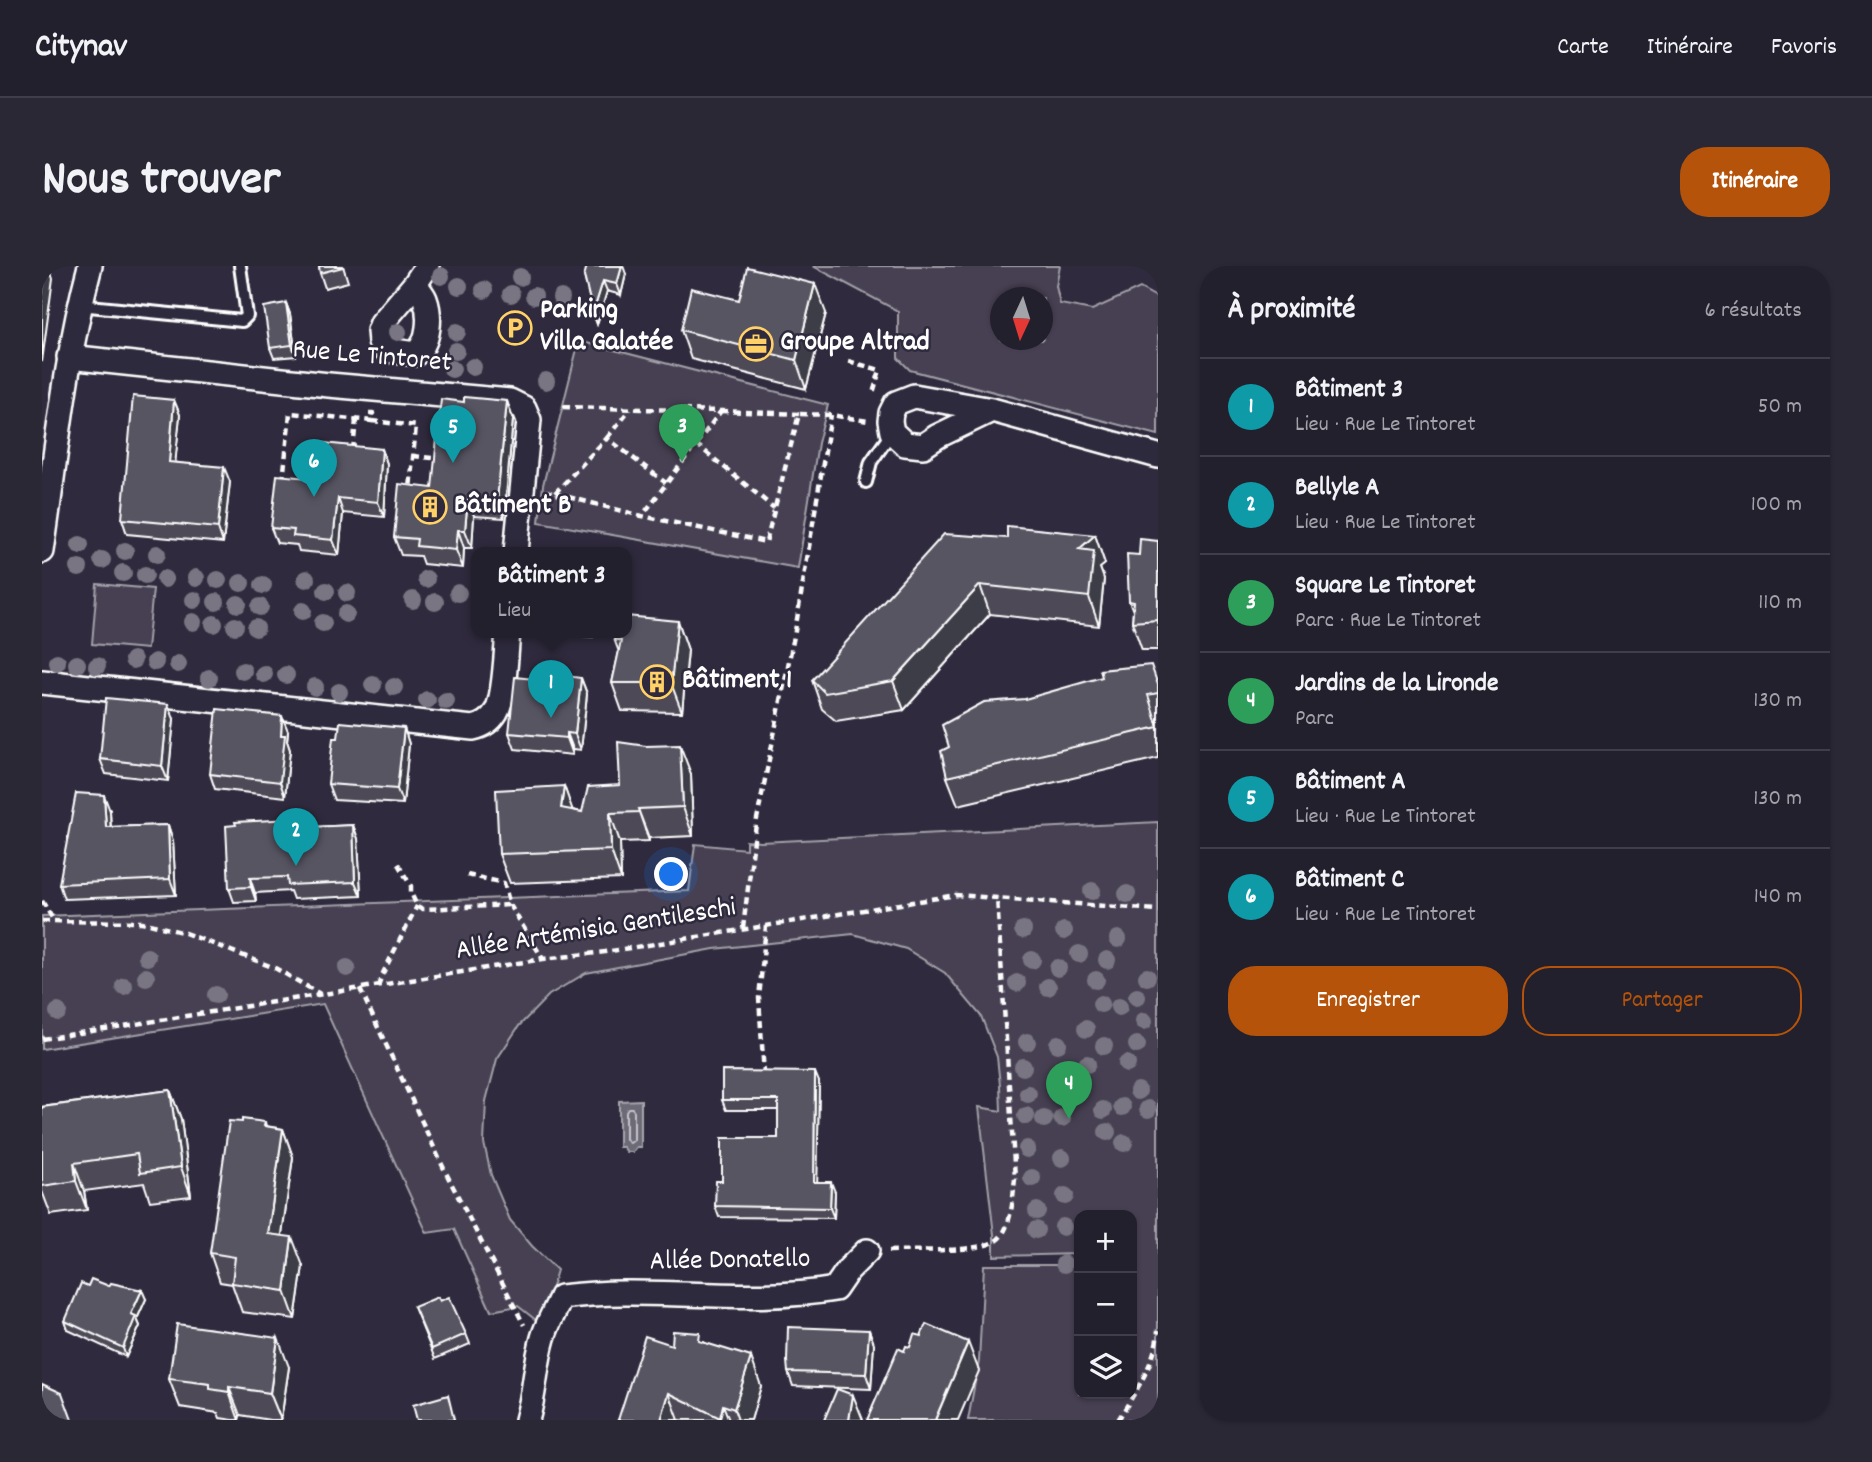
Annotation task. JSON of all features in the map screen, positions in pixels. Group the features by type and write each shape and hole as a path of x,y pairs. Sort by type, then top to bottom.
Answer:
{"street":[{"path":"42,551 69,357 90,266"},
{"name":"Rue Le Tintoret","path":"69,357 510,401 524,408 529,420 516,547"},
{"path":"992,410 923,446 905,444 883,427 890,421 896,403 915,396 992,410 1158,456"},
{"path":"42,682 473,728 480,727 497,711 507,638"},
{"name":"Allée Donatello","path":"527,1420 533,1401 543,1336 561,1297 615,1292 741,1296 805,1294 835,1289 848,1270 867,1251"}],"lane":[{"path":"79,305 243,321 247,316 240,266"},
{"path":"866,482 883,427"}],"path":[{"path":"848,361 880,370 872,397"},
{"path":"563,407 831,415 883,427"},
{"path":"555,494 630,409"},
{"path":"642,516 721,411"},
{"path":"283,485 290,413 356,420 373,419 416,426 409,497"},
{"path":"539,489 642,516 766,542 799,414"},
{"path":"743,929 755,824 795,631 831,415"},
{"path":"353,454 356,420"},
{"path":"607,438 666,483"},
{"path":"696,444 774,508"},
{"path":"413,456 443,460"},
{"path":"398,864 411,886 417,906 423,909 510,905"},
{"path":"467,875 504,883 510,905 543,959"},
{"name":"Allée Artémisia Gentileschi","path":"42,1039 956,895 1158,910"},
{"path":"867,1251 981,1248 999,1240 1012,1214 1015,1178 997,898"},
{"path":"42,901 54,922"},
{"path":"378,986 417,906"},
{"path":"42,921 142,922 185,933 275,968 322,995"},
{"path":"765,1077 759,998 766,926"},
{"path":"359,989 444,1171 539,1355"},
{"path":"1118,1420 1146,1373 1158,1330"}],"shaded area":[{"path":"813,266 1060,266 1056,286 1060,304 1092,310 1140,288 1158,298 1158,435 910,370 898,358 898,311"},
{"path":"579,341 828,405 818,443 798,568 539,522 543,485"},
{"path":"97,584 153,589 147,649 92,644"},
{"path":"1158,822 1158,1420 968,1420 979,1361 984,1265 1074,1265 1074,1399 1137,1399 1137,1210 1074,1210 1074,1254 994,1256 994,1235 979,1107 1001,1111 997,1057 981,1016 945,973 906,949 853,934 714,949 586,973 549,995 519,1026 497,1059 486,1101 484,1143 491,1175 510,1220 557,1270 541,1324 518,1306 491,1311 454,1229 427,1233 323,1004 42,1049 42,916 689,891 695,844 746,849 746,841"}],"water":[{"path":"641,1100 641,1147 627,1152 623,1147 619,1147 619,1101"}],"building":[{"path":"42,266 46,266 42,296"},
{"path":"319,266 342,266 343,267 320,273"},
{"path":"587,266 622,266 617,284 603,281 593,313 584,276"},
{"path":"747,267 815,284 796,360 681,330 691,288 739,300"},
{"path":"286,303 292,345 270,348 264,307"},
{"path":"133,396 174,400 169,462 224,467 218,528 122,519"},
{"path":"464,397 507,401 497,500 468,498 465,530 458,530 456,550 416,546 417,539 394,537 399,484 432,488 441,399 464,402"},
{"path":"323,443 382,449 378,502 338,498 333,540 293,536 294,530 271,528 277,475 319,479"},
{"path":"1007,526 1095,535 1079,549 1094,551 1089,597 980,585 893,681 825,693 812,680 944,534 1007,538"},
{"path":"1140,539 1158,541 1158,620 1132,622 1134,602 1129,601 1127,554 1139,555"},
{"path":"632,617 678,621 671,683 612,683 621,641 614,639 632,638"},
{"path":"1151,665 1158,693 1148,695 1158,727 947,777 941,751 949,747 942,725 984,702 1025,699 1102,677 1100,670"},
{"path":"544,673 581,678 575,734 567,733 567,738 509,733 515,677 544,680"},
{"path":"106,698 168,704 162,766 100,759"},
{"path":"217,709 282,716 281,735 285,735 280,782 210,774"},
{"path":"340,722 404,728 397,789 328,784 333,738 338,738"},
{"path":"618,742 646,746 680,745 683,807 610,813 611,850 499,854 496,790 564,786 561,808 582,812 588,787 620,785"},
{"path":"76,793 104,795 106,827 168,825 170,879 59,884"},
{"path":"310,818 311,827 353,825 355,882 288,885 287,877 250,878 251,887 229,888 226,826 236,825 235,822"},
{"path":"722,1071 815,1072 814,1182 831,1182 830,1208 715,1206 716,1181 722,1181 722,1138 778,1138 778,1100 722,1100"},
{"path":"170,1090 181,1167 140,1173 137,1154 74,1163 76,1181 42,1186 42,1107"},
{"path":"242,1119 265,1122 264,1126 283,1129 268,1234 292,1237 285,1291 232,1283 235,1257 210,1253 229,1121 242,1122"},
{"path":"91,1279 109,1286 111,1283 142,1290 131,1314 136,1316 123,1348 65,1321 81,1283 88,1286"},
{"path":"438,1297 440,1301 449,1297 466,1334 432,1349 414,1307"},
{"path":"177,1324 278,1338 270,1393 229,1387 229,1392 210,1389 210,1384 169,1379"},
{"path":"926,1324 968,1342 935,1420 867,1420 898,1348 904,1351 906,1346 910,1347 914,1334 921,1336"},
{"path":"788,1327 869,1330 866,1374 788,1372"},
{"path":"673,1331 700,1333 699,1341 751,1357 734,1409 723,1405 720,1418 669,1393 661,1420 618,1420 645,1336 672,1345"},
{"path":"42,1384 62,1393 72,1420 42,1420"},
{"path":"837,1389 853,1395 849,1420 824,1420"},
{"path":"448,1395 454,1420 417,1420 413,1405"}],"place":[{"name":"Parking Villa Galatée","path":"515,328"},
{"name":"Groupe Altrad","path":"756,344"},
{"name":"Square Le Tintoret","path":"682,462"},
{"name":"Bâtiment A","path":"453,463"},
{"name":"Bâtiment C","path":"314,497"},
{"name":"Bâtiment B","path":"430,507"},
{"name":"Bâtiment 1","path":"657,682"},
{"name":"Bâtiment 3","path":"551,718"},
{"name":"Bellyle A","path":"296,866"},
{"name":"Jardins de la Lironde","path":"1069,1119"}]}
